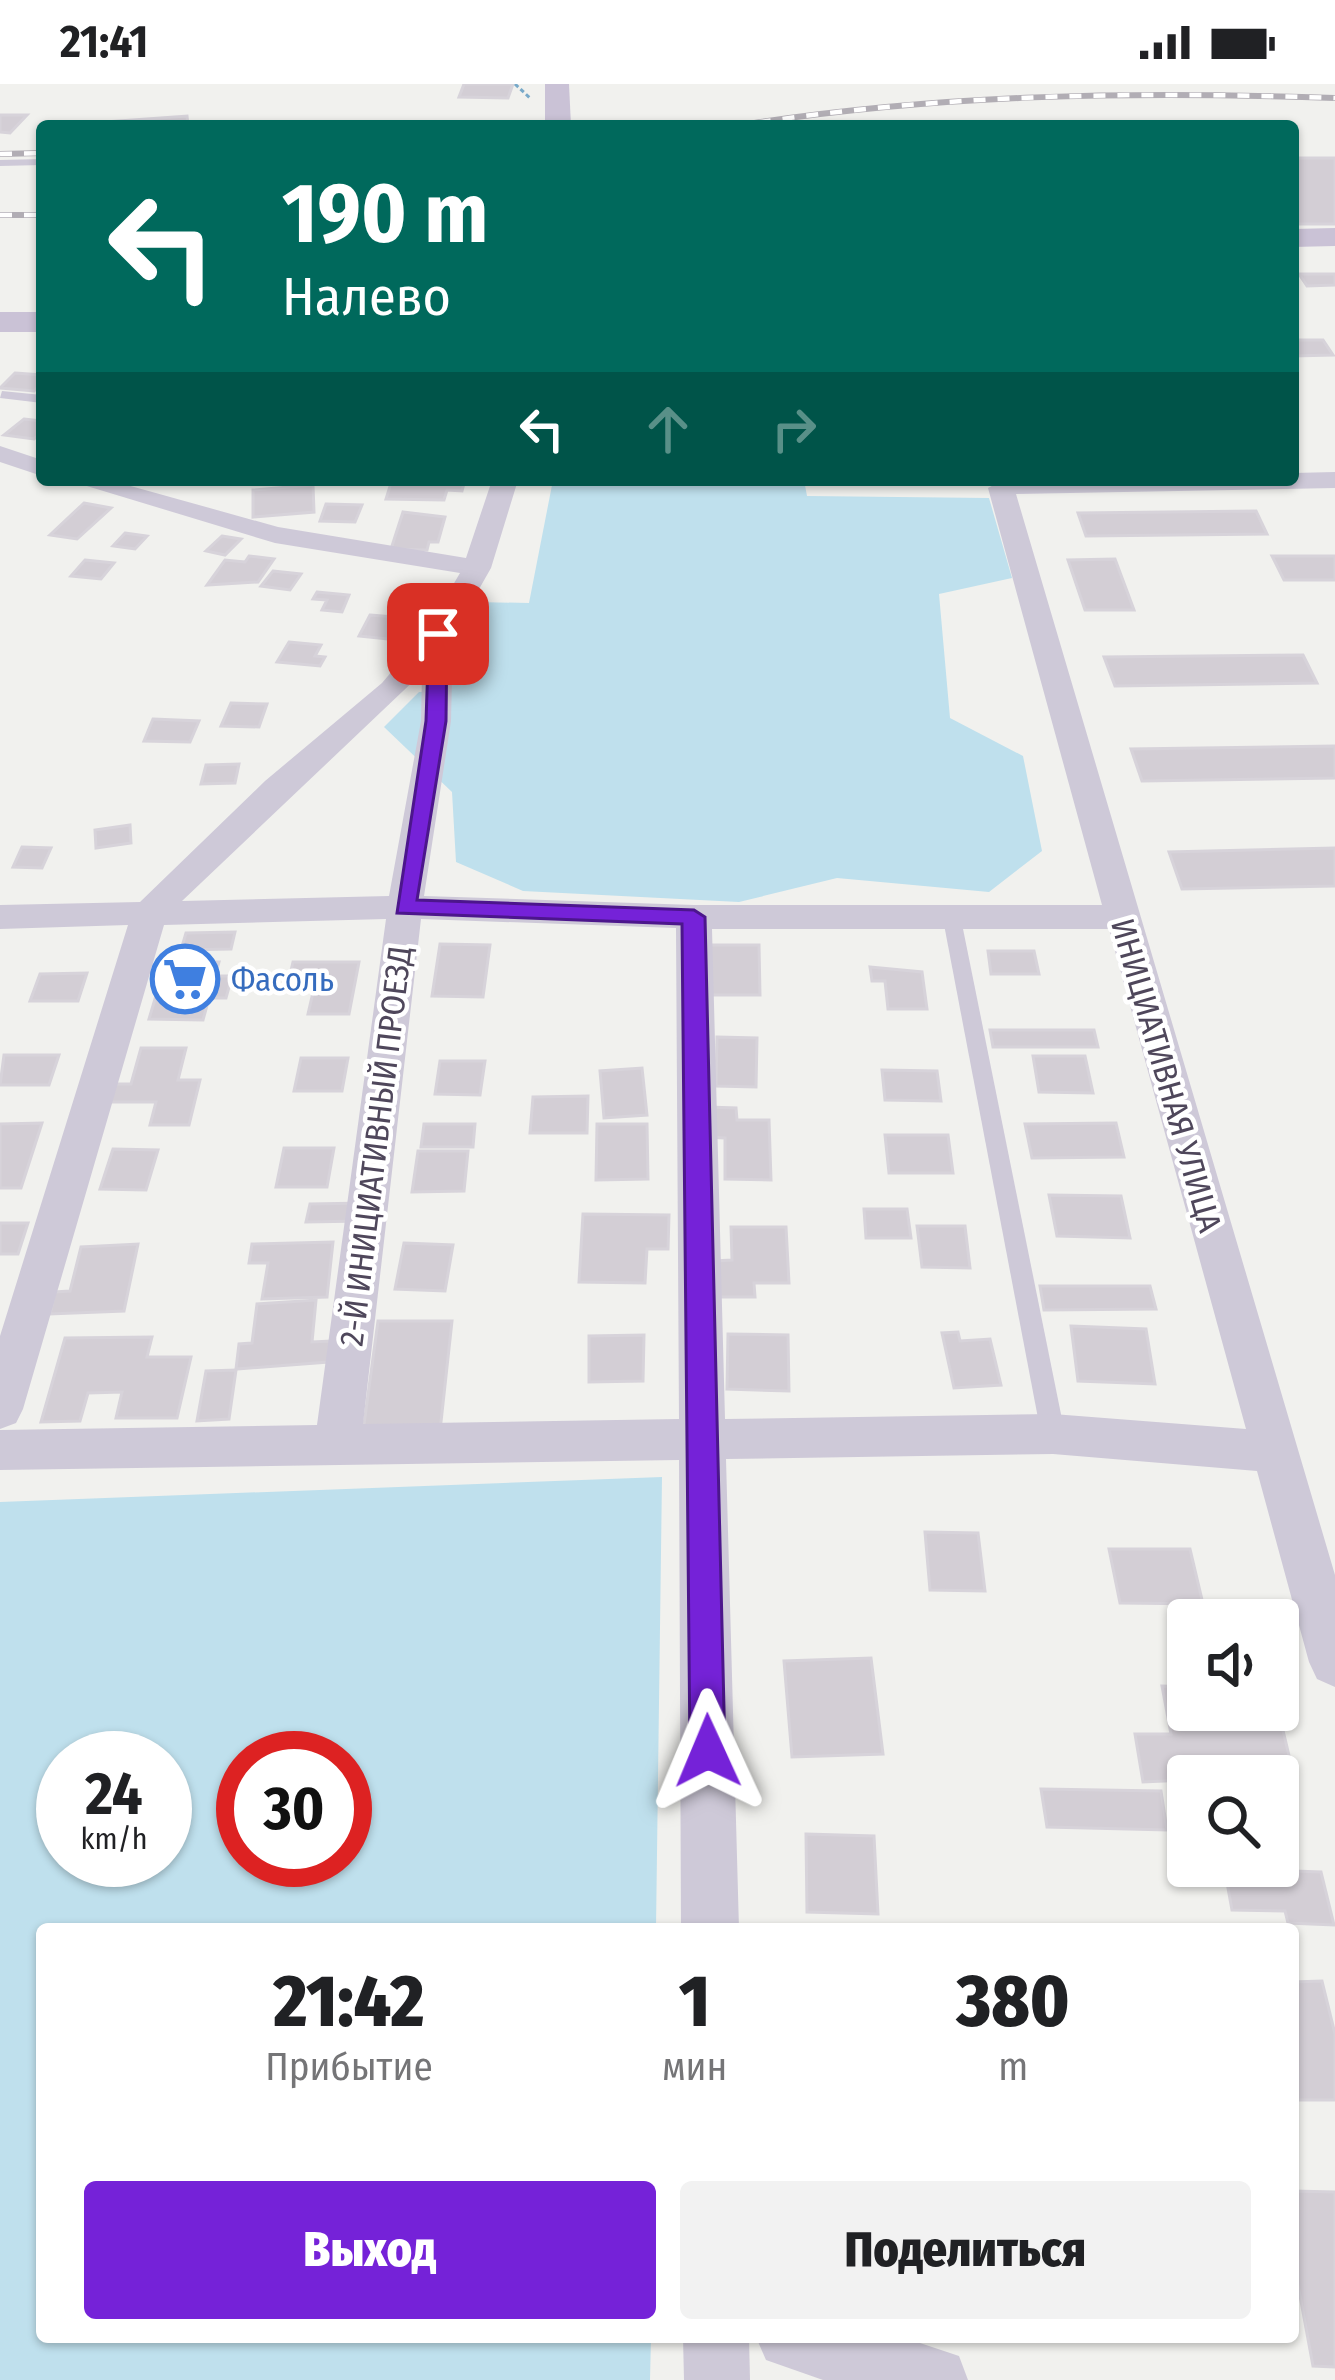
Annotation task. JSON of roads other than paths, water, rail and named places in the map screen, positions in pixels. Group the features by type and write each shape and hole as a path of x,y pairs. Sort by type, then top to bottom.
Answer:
{"main road":[{"path":"557,84 558,120"},
{"path":"1299,238 1335,237"},
{"path":"0,322 36,322"}],"street":[{"path":"0,454 36,466"},
{"name":"ИНИЦИАТИВНАЯ УЛИЦА","path":"1299,480 1335,480"},
{"path":"101,486 275,536 476,568"},
{"path":"0,1409 151,912 277,788 393,689 438,634 476,568 503,486"},
{"name":"ИНИЦИАТИВНАЯ УЛИЦА","path":"1023,486 1001,488 1335,1662"},
{"name":"2-Й ИНИЦИАТИВНЫЙ ПРОЕЗД","path":"338,1443 405,908 436,721 438,634"},
{"path":"0,916 405,908 694,917 1122,917"},
{"path":"694,917 710,1923"},
{"path":"0,1450 1053,1434 1274,1452"},
{"path":"716,2343 717,2380"},
{"path":"809,2343 935,2380"}],"lane":[{"path":"0,163 36,162"},
{"path":"2,395 36,398"},
{"path":"951,914 1053,1434"}],"railway":[{"path":"776,120 1034,97 1335,98"},
{"path":"0,154 36,153"},
{"path":"0,215 36,215"}],"place":[{"name":"Фасоль","path":"185,979"}]}
